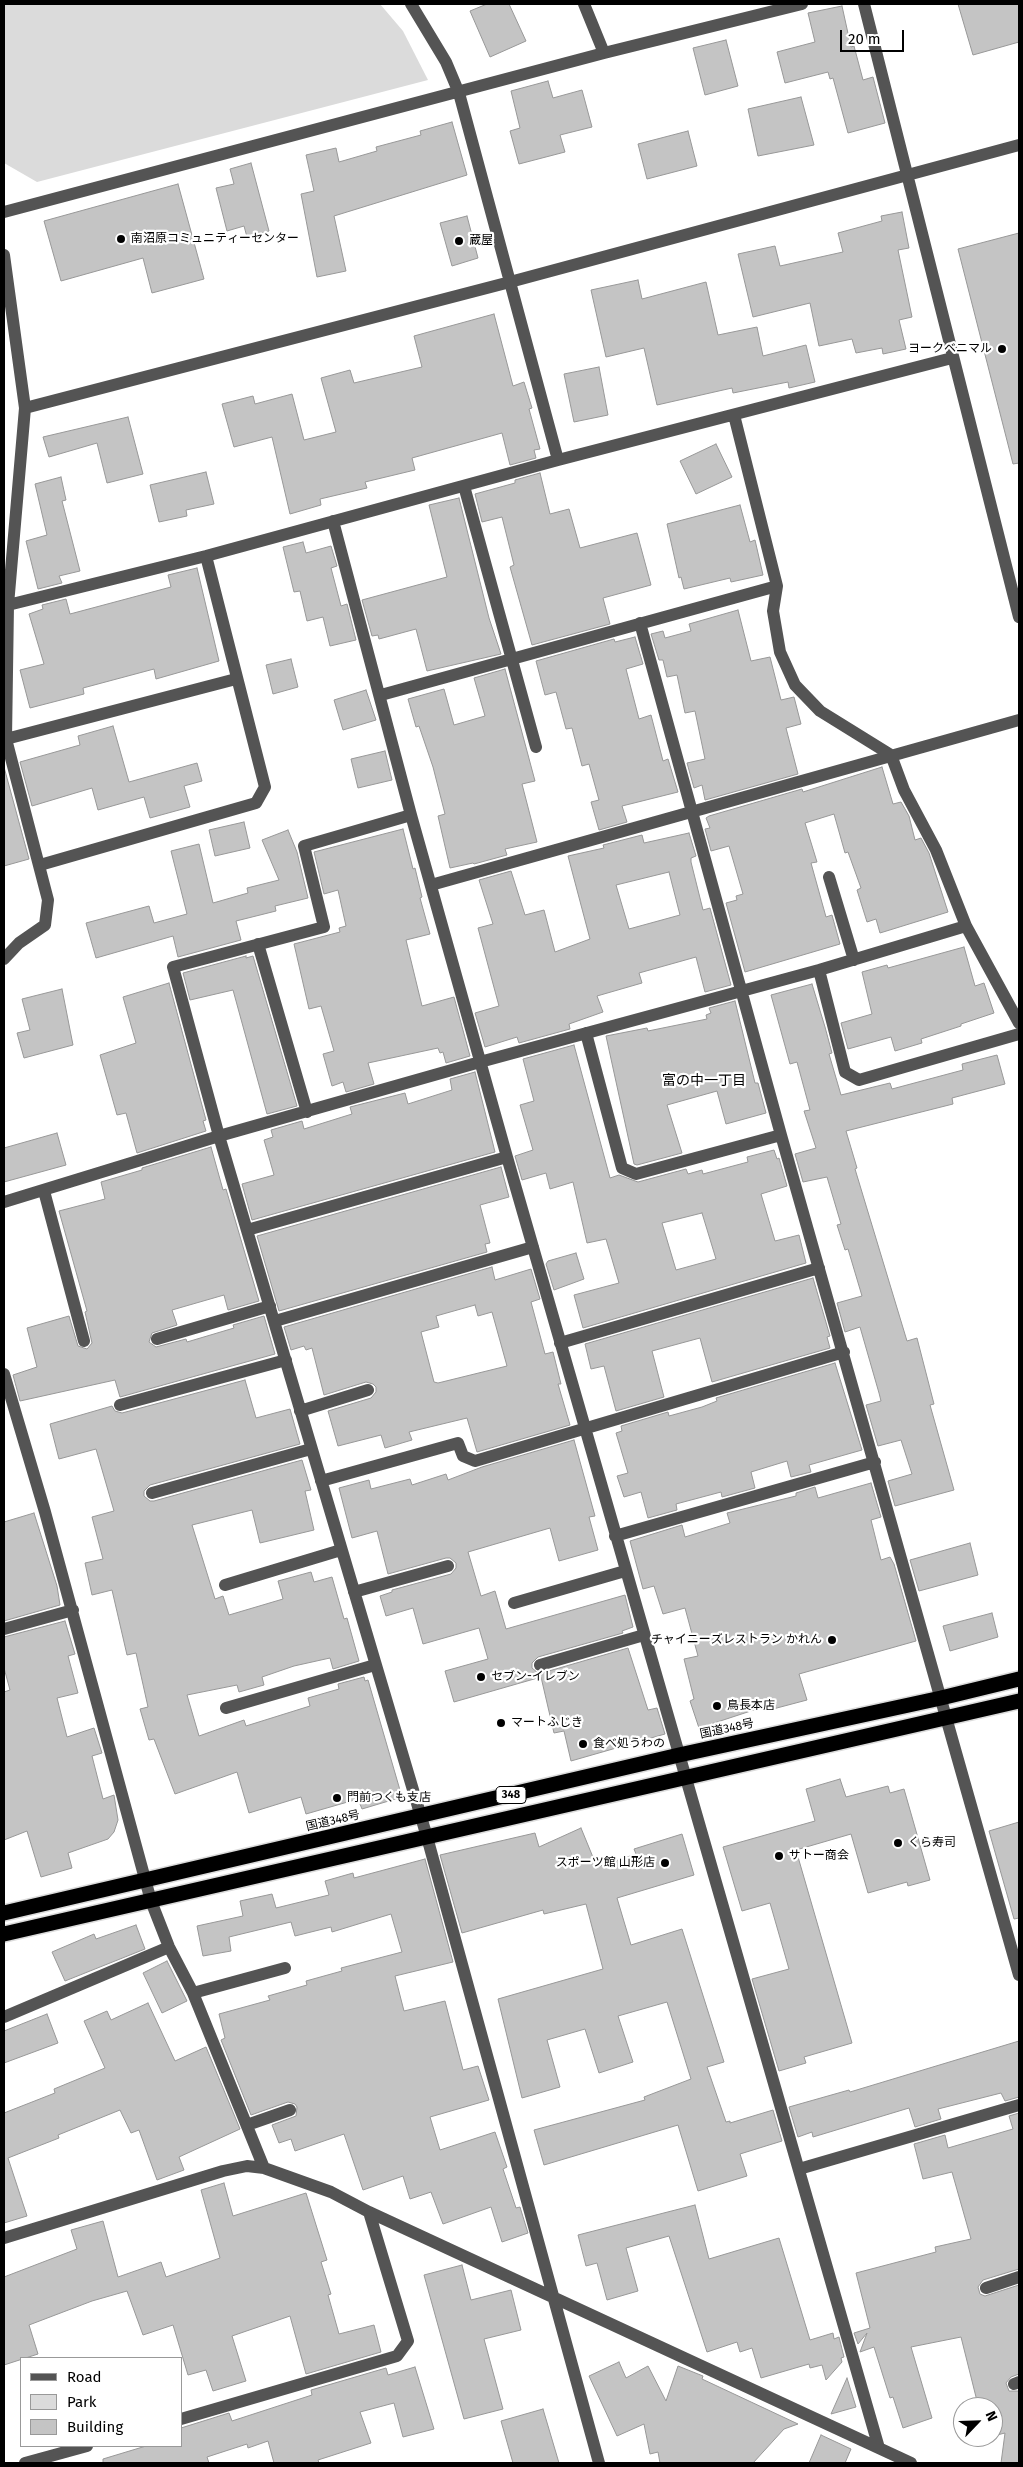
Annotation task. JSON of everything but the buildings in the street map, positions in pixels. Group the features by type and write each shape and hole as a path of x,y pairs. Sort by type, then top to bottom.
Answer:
{"highway":[{"name":"国道348号","path":"4,1913 679,1755 941,1698 1019,1679"},
{"name":"348","path":"4,1934 685,1776 1019,1701"}],"street":[{"path":"411,4 446,62 459,92 558,460"},
{"path":"584,4 604,53"},
{"path":"4,212 604,53 757,9 802,4"},
{"path":"864,4 1019,617"},
{"path":"25,408 510,282 1019,145"},
{"path":"4,255 25,408 8,604 6,739 48,900 45,925 19,943 4,959"},
{"path":"8,604 206,556 558,460 952,358"},
{"path":"734,415 777,586 773,611 780,652 794,685 820,711 891,755 904,790 936,850 966,926 1019,1023"},
{"path":"464,486 536,747"},
{"path":"333,521 381,696 411,815 480,1062 878,2448"},
{"path":"40,865 256,803 265,787 206,556"},
{"path":"381,696 777,586"},
{"path":"640,623 690,811 1019,1975"},
{"path":"6,739 236,679"},
{"path":"431,885 1019,720"},
{"path":"411,815 304,846 324,927 173,966 219,1136 427,1837 599,2463"},
{"path":"829,877 854,960"},
{"path":"4,1202 44,1192 219,1136 480,1062 819,970 966,926"},
{"path":"258,944 307,1112"},
{"path":"819,970 845,1072 859,1080 1019,1034"},
{"path":"586,1033 622,1168 636,1174 781,1135"},
{"path":"247,1230 507,1157"},
{"path":"44,1192 84,1341"},
{"path":"275,1321 533,1247"},
{"path":"560,1343 819,1268"},
{"path":"157,1339 270,1306"},
{"path":"320,1481 458,1443 463,1456 475,1461 844,1352"},
{"path":"120,1405 286,1360"},
{"path":"4,1374 73,1610 151,1901 168,1947 193,1993 264,2168"},
{"path":"300,1411 368,1390"},
{"path":"152,1493 311,1449"},
{"path":"615,1536 875,1462"},
{"path":"225,1585 341,1550"},
{"path":"354,1592 448,1566"},
{"path":"514,1603 625,1571"},
{"path":"4,1629 73,1610"},
{"path":"540,1665 644,1635"},
{"path":"226,1708 375,1664"},
{"path":"4,2017 168,1947"},
{"path":"193,1993 286,1968"},
{"path":"799,2169 1019,2105"},
{"path":"247,2125 290,2110"},
{"path":"4,2238 223,2171 247,2166 264,2168 331,2192 554,2298 911,2463"},
{"path":"182,2419 397,2356 408,2341 370,2212"},
{"path":"986,2288 1019,2277"},
{"path":"33,2462 84,2447"}],"green space":[{"path":"4,4 380,4 403,31 428,80 37,182 4,163"}],"place":[{"name":"南沼原コミュニティーセンター","path":"121,239"},
{"name":"蔵屋","path":"459,241"},
{"name":"ヨークベニマル","path":"1002,349"},
{"name":"チャイニーズレストラン かれん","path":"832,1640"},
{"name":"セブン-イレブン","path":"481,1677"},
{"name":"鳥長本店","path":"717,1706"},
{"name":"マートふじき","path":"501,1723"},
{"name":"食べ処うわの","path":"583,1744"},
{"name":"門前つくも支店","path":"337,1798"},
{"name":"くら寿司","path":"898,1843"},
{"name":"サトー商会","path":"779,1856"},
{"name":"スポーツ館 山形店","path":"665,1863"}],"district":[{"name":"富の中一丁目","path":"704,1081"}]}
